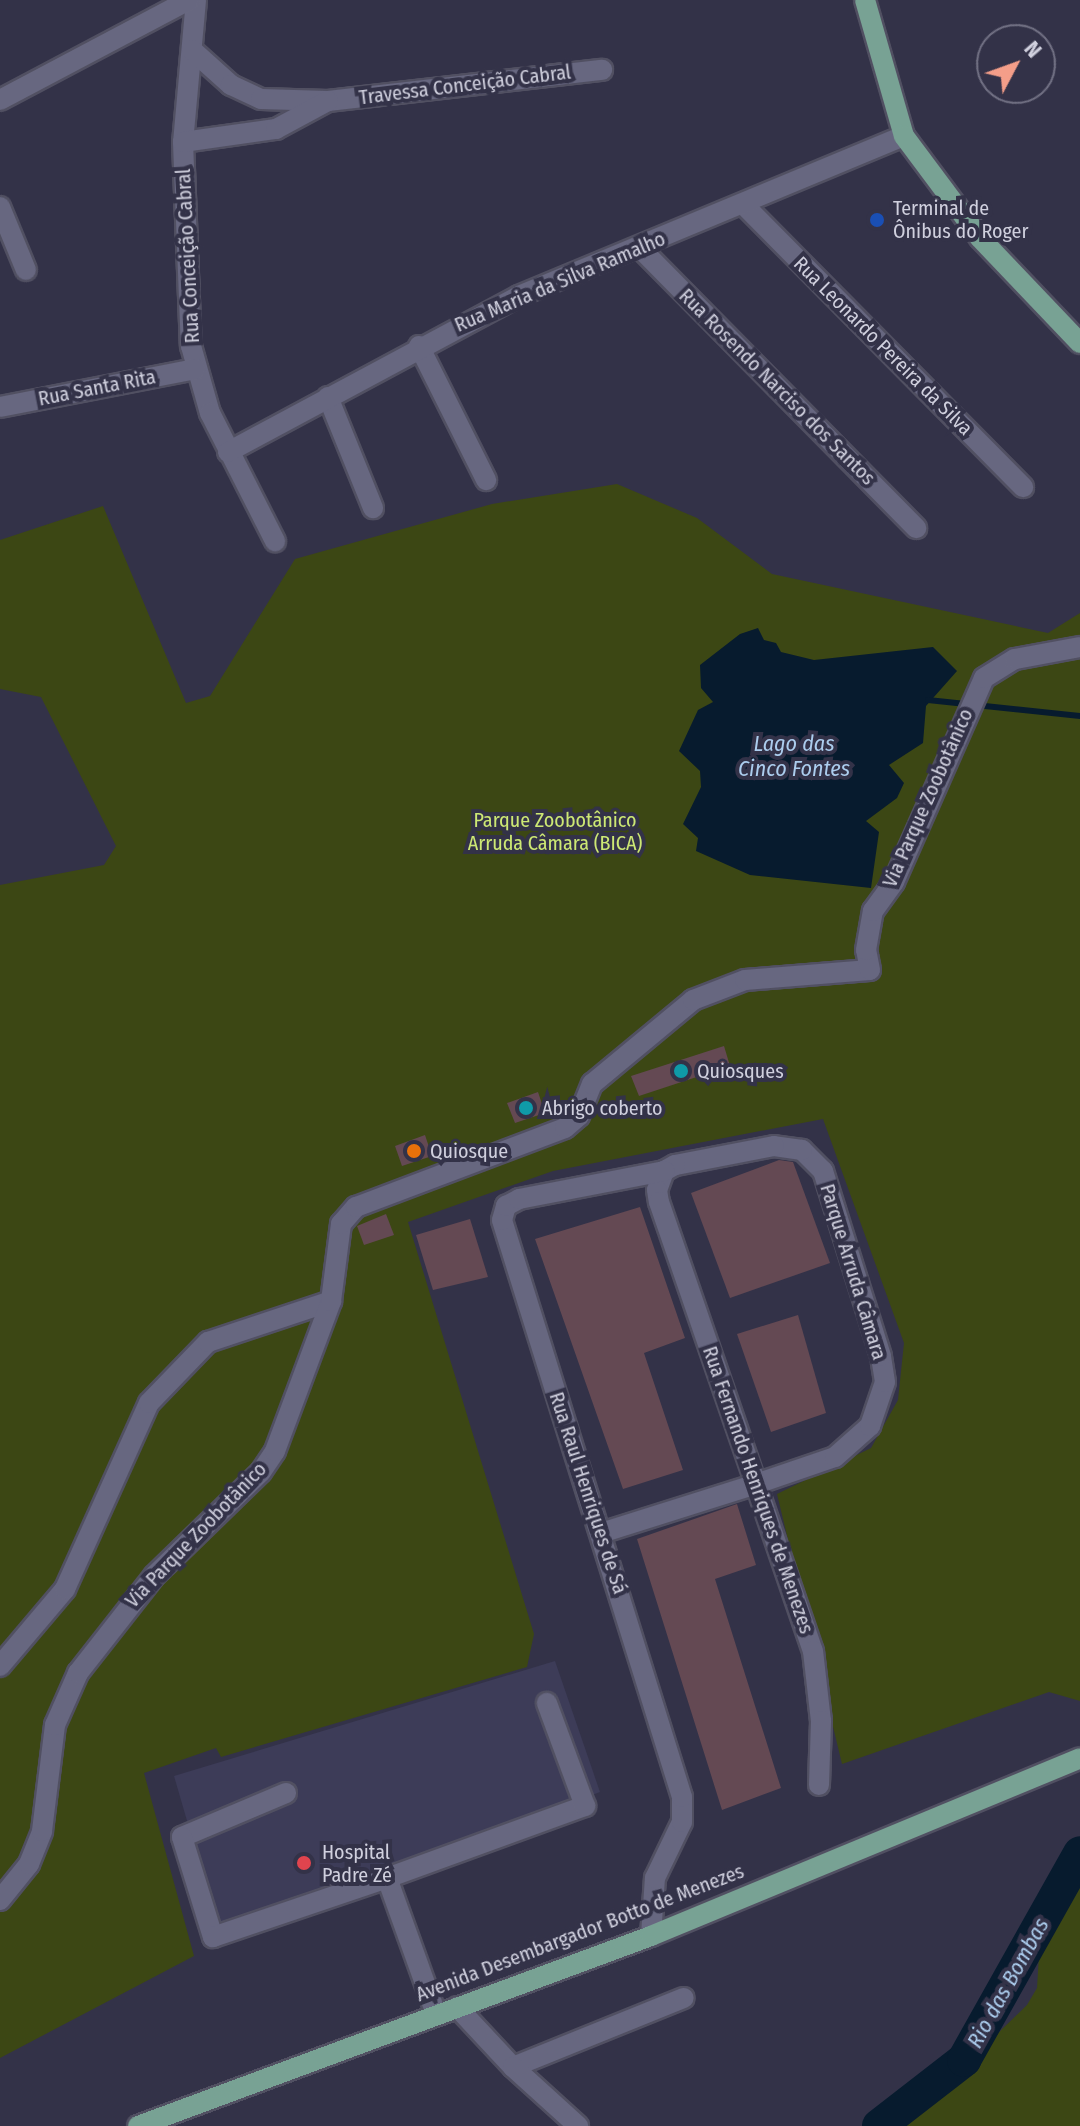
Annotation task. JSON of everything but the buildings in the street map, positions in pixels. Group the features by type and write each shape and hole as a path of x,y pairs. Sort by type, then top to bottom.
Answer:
{"main road":[{"path":"865,0 904,136 980,238 1080,343"},
{"name":"Avenida Desembargador Botto de Menezes","path":"138,2126 651,1936 1080,1758"}],"street":[{"path":"0,100 189,0"},
{"name":"Rua Conceição Cabral","path":"196,0 183,142 184,257 195,369 228,452 275,541"},
{"name":"Travessa Conceição Cabral","path":"192,50 231,85 261,99 328,101 602,70"},
{"name":"Travessa Conceição Cabral","path":"183,142 276,129 328,101"},
{"name":"Rua Maria da Silva Ramalho","path":"228,452 419,346 519,296 904,136"},
{"name":"Rua Leonardo Pereira da Silva","path":"744,205 1023,487"},
{"path":"0,207 26,270"},
{"name":"Rua Rosendo Narciso dos Santos","path":"639,247 916,528"},
{"path":"419,346 486,480"},
{"name":"Rua Santa Rita","path":"0,407 195,369"},
{"path":"328,397 373,508"},
{"name":"Via Parque Zoobotânico","path":"0,1900 29,1864 42,1831 55,1725 78,1673 154,1576 261,1472 281,1436 331,1301 341,1224 356,1207 565,1128 579,1116 592,1084 693,1000 745,980 870,970 866,950 873,911 894,882 975,693 998,666 1080,647"},
{"name":"Parque Arruda Câmara","path":"601,1533 835,1457 855,1444 879,1408 885,1382 881,1356 823,1171 811,1157 792,1147 774,1146 664,1171"},
{"name":"Rua Fernando Henriques de Menezes","path":"664,1171 658,1179 659,1202 813,1651 821,1721 819,1785"},
{"name":"Rua Raul Henriques de Sá","path":"651,1936 655,1878 682,1822 682,1797 502,1220 506,1206 519,1199 664,1171"},
{"path":"0,1666 65,1589 149,1403 208,1342 331,1301"},
{"path":"286,1793 182,1837 213,1937 585,1806 547,1703"},
{"path":"387,1878 436,2014"},
{"path":"513,2067 684,1998"},
{"path":"457,2007 513,2067 578,2126"}],"shaded area":[{"name":"Hospital Padre Zé","path":"555,1661 600,1792 220,1934 174,1776"}],"green space":[{"name":"Parque Zoobotânico Arruda Câmara (BICA)","path":"617,484 697,518 772,574 1048,633 1080,613 1080,1701 1049,1692 842,1764 777,1494 871,1448 898,1400 904,1343 823,1119 553,1171 408,1222 534,1634 527,1667 221,1757 216,1748 144,1773 194,1956 0,2058 0,885 104,865 116,846 41,697 0,689 0,540 103,506 186,703 210,696 295,559 492,504"},
{"path":"1080,1849 1080,2126 902,2126 1027,2005 1037,1988 1041,1922 1050,1883"}],"water":[{"name":"Lago das Cinco Fontes","path":"758,628 764,640 776,643 781,652 814,660 933,647 957,671 926,706 923,743 889,765 904,783 897,798 866,821 879,832 871,888 750,875 696,851 698,838 683,824 701,787 700,771 679,751 698,710 713,702 701,688 700,665 740,634"}],"waterway":[{"path":"928,700 1080,716"},
{"name":"Rio das Bombas","path":"879,2126 964,2060 1080,1853"}],"place":[{"name":"Terminal de Ônibus do Roger","path":"877,220"},
{"name":"Quiosques","path":"681,1071"},
{"name":"Abrigo coberto","path":"526,1108"},
{"name":"Quiosque","path":"414,1151"},
{"name":"Hospital Padre Zé","path":"304,1863"}]}
